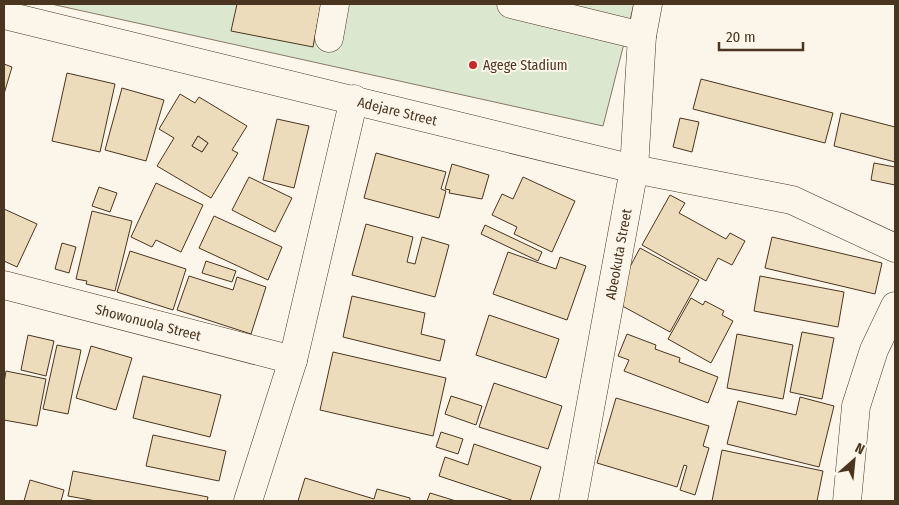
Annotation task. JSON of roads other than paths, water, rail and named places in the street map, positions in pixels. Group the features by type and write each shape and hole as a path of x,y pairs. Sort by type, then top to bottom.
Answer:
{"street":[{"path":"328,38 335,4"},
{"path":"511,4 642,36"},
{"name":"Abeokuta Street","path":"573,501 634,169 642,36 648,4"},
{"name":"Adejare Street","path":"4,15 354,99 634,169 792,200 895,248"},
{"path":"248,501 293,360 354,99"},
{"name":"Showonuola Street","path":"4,285 293,360"},
{"path":"847,501 856,406 874,350 893,310"}],"place":[{"name":"Agege Stadium","path":"473,65"}]}
